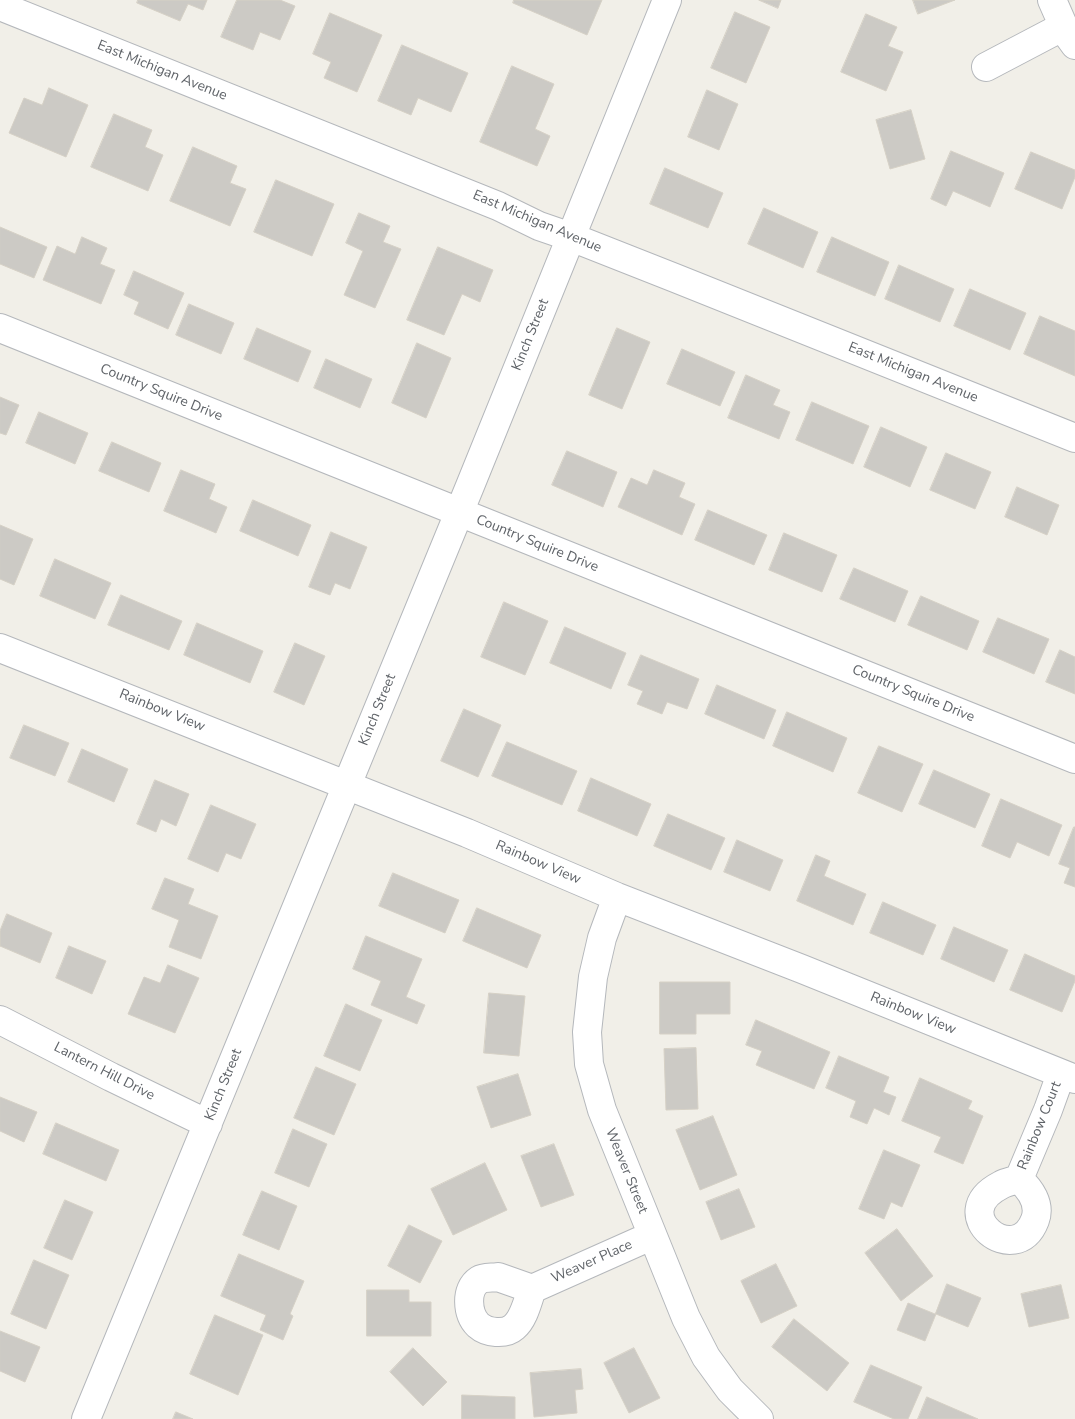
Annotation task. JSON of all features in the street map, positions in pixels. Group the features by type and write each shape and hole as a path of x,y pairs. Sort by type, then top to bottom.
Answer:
{"street":[{"name":"Kinch Street","path":"86,1419 347,787 667,0"},
{"path":"986,67 1069,36 1052,0"},
{"name":"East Michigan Avenue","path":"0,6 489,202 539,226 571,237 1075,438"},
{"name":"Country Squire Drive","path":"0,328 1075,759"},
{"name":"Rainbow View","path":"0,648 467,833 617,897 1068,1076"},
{"name":"Weaver Street","path":"617,897 602,938 593,977 587,1032 589,1064 602,1110 651,1236 686,1318 706,1357 730,1390 759,1419"},
{"name":"Lantern Hill Drive","path":"0,1020 208,1124"},
{"name":"Rainbow Court","path":"1019,1179 1048,1110 1068,1076"},
{"name":"Weaver Place","path":"532,1289 651,1236"}],"building":[{"path":"138,0 207,0 203,10 188,4 180,21 137,3"},
{"path":"237,0 280,0 295,6 280,40 260,32 253,50 221,37"},
{"path":"514,0 602,0 587,35 513,3"},
{"path":"759,0 781,0 778,8"},
{"path":"913,0 955,0 918,14"},
{"path":"735,12 770,27 746,83 711,68"},
{"path":"330,13 382,35 357,92 324,78 331,62 313,54"},
{"path":"866,14 897,27 888,46 903,52 886,91 841,72"},
{"path":"402,45 468,73 451,112 418,98 411,115 378,101"},
{"path":"512,66 554,84 535,129 550,136 537,166 480,142"},
{"path":"49,88 88,105 66,157 9,133 24,98 42,105"},
{"path":"707,90 738,104 719,150 688,137"},
{"path":"911,110 925,159 890,169 876,120"},
{"path":"114,114 152,130 145,147 163,155 148,191 91,167"},
{"path":"193,147 237,166 230,183 246,189 230,226 170,201"},
{"path":"951,151 1004,173 990,207 953,191 946,206 931,199"},
{"path":"1031,152 1075,170 1075,177 1062,209 1015,189"},
{"path":"665,168 723,193 708,228 650,204"},
{"path":"276,180 334,204 312,256 254,232"},
{"path":"764,208 818,232 803,268 748,244"},
{"path":"359,213 390,226 383,242 401,249 375,308 344,295 363,251 346,243"},
{"path":"0,227 47,247 34,278 0,264"},
{"path":"82,237 107,248 100,264 115,270 101,304 43,280 57,246 75,254"},
{"path":"832,237 889,262 875,296 817,272"},
{"path":"438,247 493,270 480,302 462,294 444,335 407,320"},
{"path":"899,265 954,289 940,322 885,299"},
{"path":"134,271 184,293 168,329 134,314 139,302 124,295"},
{"path":"970,289 1026,313 1010,350 954,326"},
{"path":"189,304 234,323 221,354 176,335"},
{"path":"1040,316 1075,331 1075,376 1024,354"},
{"path":"257,328 311,351 298,382 244,359"},
{"path":"617,328 650,342 622,409 589,395"},
{"path":"417,343 451,358 426,418 392,403"},
{"path":"682,349 735,372 720,406 667,384"},
{"path":"326,359 372,379 360,408 314,388"},
{"path":"746,375 780,390 773,405 790,412 779,439 728,418"},
{"path":"0,397 19,405 6,435 0,433"},
{"path":"812,402 869,426 853,464 796,440"},
{"path":"39,412 88,433 75,464 26,443"},
{"path":"881,427 927,447 910,487 864,467"},
{"path":"112,442 161,463 149,492 99,471"},
{"path":"567,451 617,472 603,507 552,485"},
{"path":"946,453 991,472 975,509 930,490"},
{"path":"181,470 215,484 209,499 227,507 216,533 164,511"},
{"path":"654,470 685,483 679,497 695,504 682,535 618,507 631,478 647,485"},
{"path":"1017,487 1059,505 1047,535 1005,517"},
{"path":"253,500 311,525 298,556 240,531"},
{"path":"708,510 767,535 754,565 695,540"},
{"path":"0,525 33,539 14,585 0,579"},
{"path":"331,532 367,547 350,589 335,583 330,595 309,587"},
{"path":"784,533 837,555 822,592 769,570"},
{"path":"55,559 111,583 95,619 40,596"},
{"path":"854,568 908,591 895,622 840,599"},
{"path":"121,595 182,621 169,650 108,625"},
{"path":"921,596 979,621 967,650 908,625"},
{"path":"504,602 548,621 525,675 481,657"},
{"path":"998,618 1049,639 1034,674 983,652"},
{"path":"197,623 263,651 250,683 184,655"},
{"path":"565,627 626,653 611,689 550,663"},
{"path":"295,643 325,656 304,705 274,692"},
{"path":"1060,650 1075,657 1075,694 1046,682"},
{"path":"641,655 699,679 687,709 667,702 662,714 637,704 643,691 628,685"},
{"path":"717,685 776,710 764,739 705,714"},
{"path":"464,709 501,725 478,777 441,761"},
{"path":"787,712 847,738 833,772 773,746"},
{"path":"24,725 69,743 55,776 10,758"},
{"path":"507,742 577,771 562,805 492,776"},
{"path":"879,746 923,764 902,812 858,793"},
{"path":"82,749 128,769 114,802 68,782"},
{"path":"934,770 990,794 975,828 919,804"},
{"path":"591,778 651,804 637,836 578,811"},
{"path":"155,780 189,794 176,826 161,819 156,832 137,824"},
{"path":"1001,799 1062,825 1049,856 1017,842 1010,858 982,846"},
{"path":"211,805 256,824 241,859 226,853 218,872 188,859"},
{"path":"668,814 725,838 711,870 654,846"},
{"path":"1074,827 1075,887 1064,883 1070,868 1059,864"},
{"path":"737,840 783,860 770,891 724,872"},
{"path":"816,855 830,861 824,876 866,894 853,925 797,901"},
{"path":"393,873 459,900 445,933 379,906"},
{"path":"165,878 194,889 188,904 218,916 201,959 169,947 179,920 152,909"},
{"path":"883,902 936,925 923,955 870,933"},
{"path":"477,908 541,935 527,968 463,941"},
{"path":"7,914 52,933 40,963 0,946 0,931"},
{"path":"954,927 1008,950 994,982 941,959"},
{"path":"366,936 422,959 406,997 425,1005 417,1024 371,1005 381,981 353,969"},
{"path":"69,946 106,961 92,994 56,978"},
{"path":"1025,954 1075,976 1075,981 1062,1012 1010,990"},
{"path":"168,965 199,978 175,1033 128,1014 144,977 160,983"},
{"path":"660,982 730,982 730,1014 696,1014 696,1034 660,1034"},
{"path":"489,993 525,996 519,1056 484,1053"},
{"path":"346,1004 382,1020 360,1071 324,1056"},
{"path":"756,1020 830,1052 814,1089 756,1065 762,1051 746,1045"},
{"path":"696,1048 698,1109 666,1110 664,1049"},
{"path":"839,1056 889,1077 883,1092 896,1097 889,1115 874,1108 867,1124 850,1117 856,1101 826,1088"},
{"path":"316,1067 356,1084 334,1135 294,1118"},
{"path":"518,1074 531,1115 491,1128 477,1087"},
{"path":"920,1078 972,1101 968,1109 983,1116 963,1164 934,1152 941,1137 902,1121"},
{"path":"0,1097 37,1112 24,1142 0,1131"},
{"path":"713,1116 737,1175 700,1190 676,1130"},
{"path":"56,1123 119,1150 106,1181 43,1154"},
{"path":"293,1129 327,1144 309,1187 275,1173"},
{"path":"554,1144 574,1195 541,1207 521,1156"},
{"path":"884,1150 920,1165 902,1207 891,1202 884,1219 859,1209"},
{"path":"485,1163 507,1210 453,1235 431,1189"},
{"path":"739,1189 755,1227 721,1240 706,1202"},
{"path":"262,1191 297,1206 279,1250 243,1235"},
{"path":"65,1200 93,1212 72,1260 44,1248"},
{"path":"409,1225 442,1241 420,1283 388,1266"},
{"path":"897,1229 933,1276 901,1301 865,1253"},
{"path":"239,1254 304,1281 290,1314 293,1316 283,1340 260,1330 266,1315 221,1296"},
{"path":"34,1260 69,1275 46,1329 11,1314"},
{"path":"776,1264 797,1306 761,1323 741,1281"},
{"path":"947,1284 981,1298 968,1327 936,1314 925,1341 897,1330 908,1303 935,1314"},
{"path":"1061,1285 1069,1318 1029,1327 1021,1294"},
{"path":"367,1290 409,1290 409,1302 431,1302 431,1336 367,1336"},
{"path":"215,1315 263,1335 238,1395 190,1374"},
{"path":"794,1319 849,1363 827,1391 772,1347"},
{"path":"0,1331 40,1347 25,1382 0,1371"},
{"path":"413,1348 447,1382 423,1406 390,1372"},
{"path":"634,1348 660,1398 629,1413 604,1363"},
{"path":"871,1365 922,1387 908,1419 894,1419 854,1402"},
{"path":"581,1369 583,1389 575,1390 577,1413 534,1417 530,1373"},
{"path":"462,1395 515,1397 515,1419 462,1419"},
{"path":"927,1397 978,1419 918,1419"},
{"path":"176,1412 193,1419 173,1419"}]}
